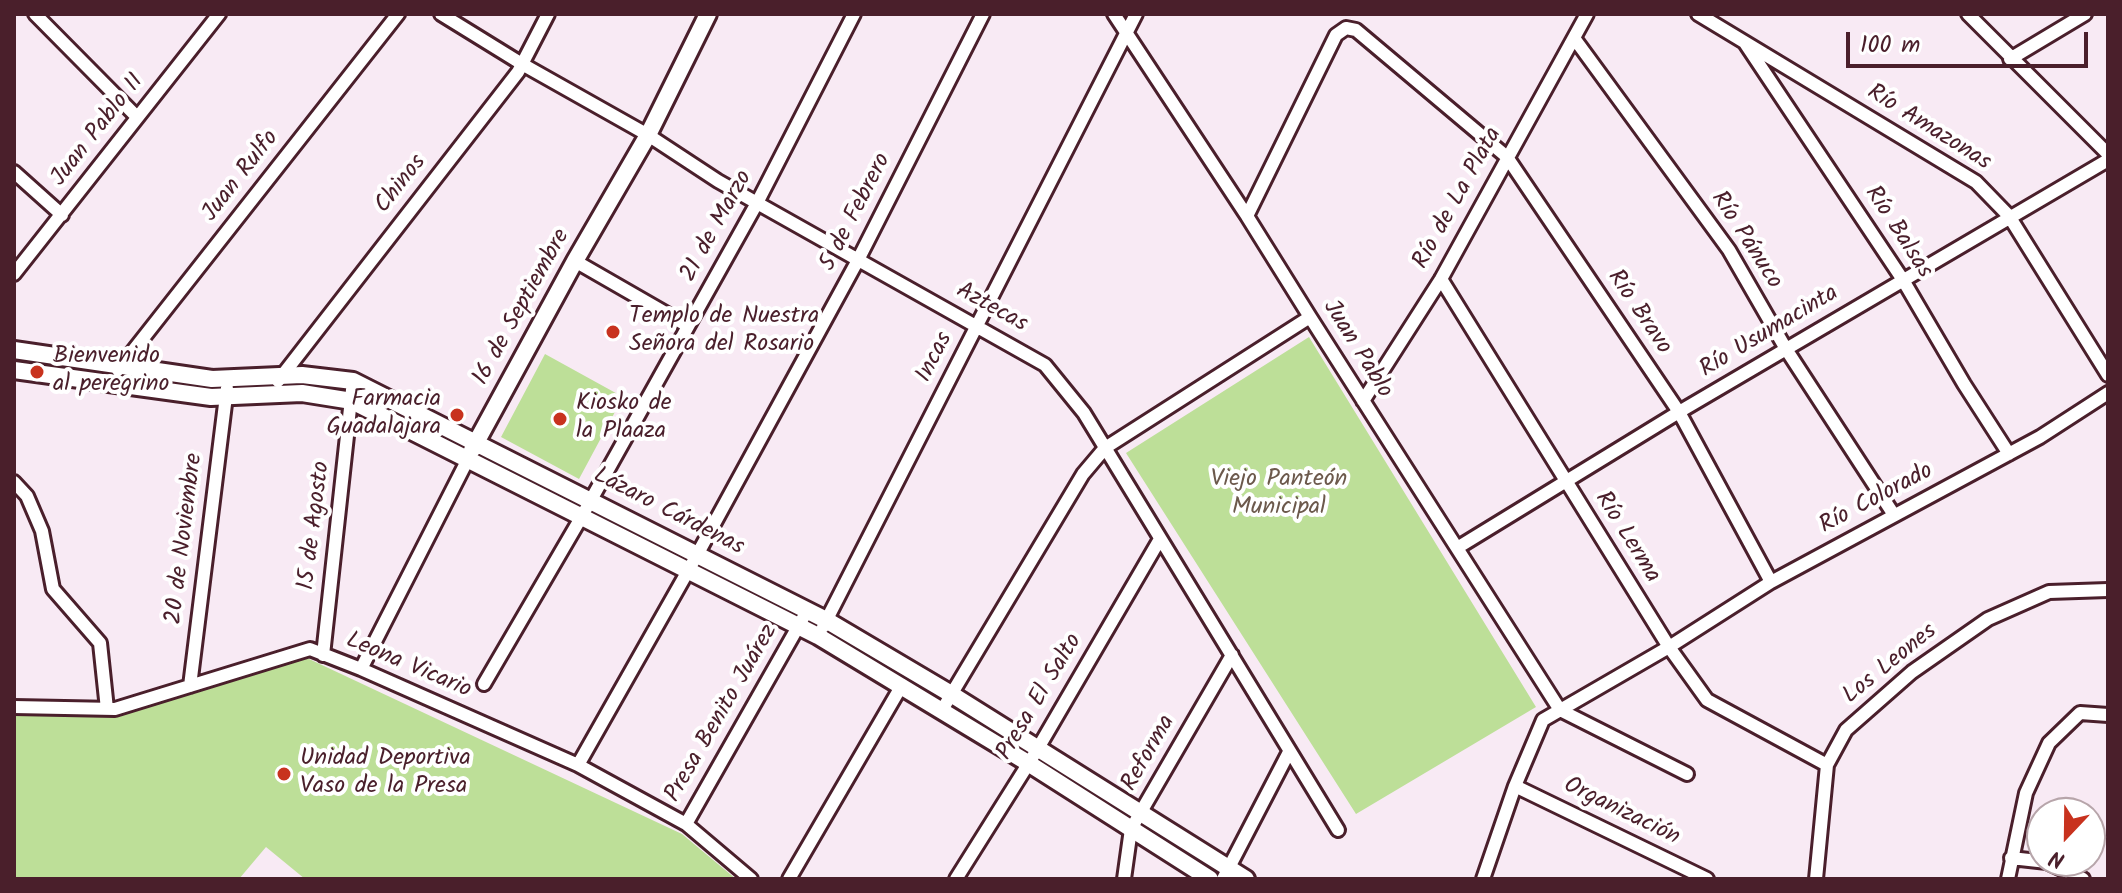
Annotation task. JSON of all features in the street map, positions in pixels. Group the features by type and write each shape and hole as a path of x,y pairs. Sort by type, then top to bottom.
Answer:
{"street":[{"name":"Juan Pablo II","path":"14,274 219,14"},
{"name":"Juan Rulfo","path":"109,382 398,14"},
{"name":"Aztecas","path":"441,14 648,135 757,203 1045,365 1084,413 1338,830"},
{"name":"Chinos","path":"271,394 281,376 522,64 548,14"},
{"name":"16 de Septiembre","path":"361,669 476,443 648,135 708,14"},
{"name":"21 de Marzo","path":"582,516 757,203 854,14"},
{"name":"5 de Febrero","path":"578,765 858,260 983,14"},
{"name":"Juan Pablo","path":"1114,14 1247,216 1560,710"},
{"name":"Incas","path":"818,636 1136,14"},
{"name":"Río de La Plata","path":"1363,401 1441,279 1587,14"},
{"name":"Río Amazonas","path":"1698,14 1976,182 2009,216 2108,375"},
{"path":"1968,14 2108,157"},
{"path":"2010,59 2085,14"},
{"path":"39,16 137,117"},
{"name":"Río Bravo","path":"1247,216 1336,35 1346,28 1356,30 1507,157 1679,412 1771,582"},
{"name":"Río Pánuco","path":"1574,38 1729,250 1786,349 1894,515"},
{"name":"Río Balsas","path":"1742,40 1903,280 2009,454"},
{"name":"Río Usumacinta","path":"1457,548 2108,157"},
{"path":"14,172 62,215"},
{"path":"575,261 688,326"},
{"name":"Río Lerma","path":"1441,279 1564,481 1669,647 1707,700 1827,765"},
{"path":"942,710 1083,474 1105,448 1310,317"},
{"name":"Lázaro Cárdenas","path":"14,350 212,379 302,375 353,381 826,620 951,694 1131,829 1210,879"},
{"path":"15,373 33,355"},
{"name":"Lázaro Cárdenas","path":"15,373 226,397 302,393 352,401 818,636 942,710 1141,814 1226,873 1246,879"},
{"name":"20 de Noviembre","path":"190,686 228,378"},
{"name":"15 de Agosto","path":"323,655 353,381"},
{"name":"Río Colorado","path":"1483,879 1515,786 1543,720 1669,647 1771,582 2009,454 2108,393"},
{"path":"14,482 27,496 42,531 53,589 100,643 107,709"},
{"path":"484,684 582,516"},
{"name":"Presa El Salto","path":"956,879 1160,539"},
{"name":"Los Leones","path":"1816,879 1827,765 1846,730 1912,672 1988,619 2049,592 2108,590"},
{"name":"Presa Benito Juárez","path":"686,824 807,611"},
{"name":"Leona Vicario","path":"14,707 115,709 310,649 578,765 686,824 751,879"},
{"name":"Reforma","path":"1124,879 1131,829 1232,655"},
{"path":"789,879 902,685"},
{"path":"1560,710 1687,774"},
{"path":"2008,879 2026,793 2049,743 2080,713 2108,715"},
{"path":"1226,873 1289,752"},
{"name":"Organización","path":"1515,786 1707,879"},
{"path":"2011,858 2047,862 2083,879"}],"green space":[{"name":"Viejo Panteón Municipal","path":"1309,337 1536,707 1356,814 1126,453"},
{"path":"545,354 623,397 579,479 501,437"},
{"name":"Unidad Deportiva Vaso de la Presa","path":"307,658 682,834 736,879 305,879 266,847 239,879 14,879 14,713 109,714"}],"place":[{"name":"Templo de Nuestra Señora del Rosario","path":"613,332"},
{"name":"Bienvenido al peregrino","path":"37,372"},
{"name":"Farmacia Guadalajara","path":"457,415"},
{"name":"Kiosko de la Plaaza","path":"560,419"},
{"name":"Unidad Deportiva Vaso de la Presa","path":"284,774"}]}
